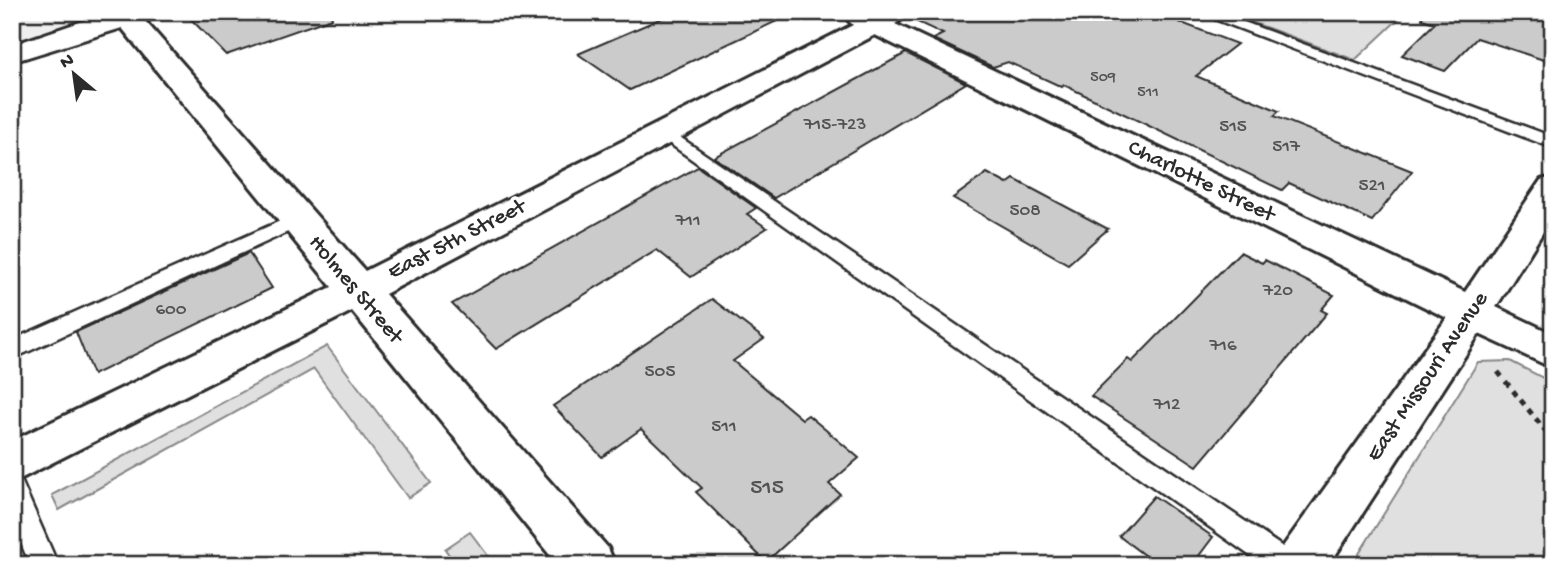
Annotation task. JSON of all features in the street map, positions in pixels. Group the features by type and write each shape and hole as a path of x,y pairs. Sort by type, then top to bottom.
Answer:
{"street":[{"path":"12,54 132,14"},
{"name":"Holmes Street","path":"132,14 296,220 590,565"},
{"name":"East 5th Street","path":"12,463 358,291 665,132 874,16"},
{"name":"Charlotte Street","path":"874,16 1553,352"},
{"name":"East Missouri Avenue","path":"1300,565 1472,313 1553,188"}],"lane":[{"path":"1203,12 1553,143"},
{"path":"665,132 1286,565"},
{"path":"12,350 296,220"},
{"path":"12,488 44,565"}],"path":[{"path":"1492,364 1553,440"}],"shaded area":[{"path":"12,12 96,12 82,25 12,48"},
{"path":"1224,12 1406,12 1355,60"},
{"path":"327,346 431,483 408,498 314,369 59,510 52,495"},
{"path":"1510,361 1553,383 1553,565 1352,565 1478,362"},
{"path":"470,532 495,565 456,565 445,549"}],"building":[{"path":"184,12 331,12 332,18 226,55"},
{"path":"676,12 796,12 630,90 578,54"},
{"path":"915,12 1153,12 1237,44 1196,76 1279,111 1274,116 1412,171 1372,221 1289,183 1282,190 1064,85 1062,87 1008,62 993,67 933,39 943,34 909,18"},
{"path":"1423,12 1523,12 1553,22 1553,63 1477,38 1445,71 1402,55 1435,23 1422,19"},
{"path":"906,53 966,83 774,198 714,157"},
{"path":"698,167 756,208 747,214 767,228 691,277 657,250 496,349 452,304"},
{"path":"987,173 1007,184 1014,179 1108,229 1068,264 953,198"},
{"path":"1240,252 1262,263 1265,260 1334,295 1321,310 1327,313 1197,466 1091,396 1128,359 1132,362"},
{"path":"249,253 272,288 93,375 76,332"},
{"path":"712,299 764,339 733,361 802,419 808,415 859,458 829,484 840,494 766,562 696,492 702,488 641,429 602,457 553,406"},
{"path":"1154,496 1213,537 1192,565 1157,565 1119,536"}]}
